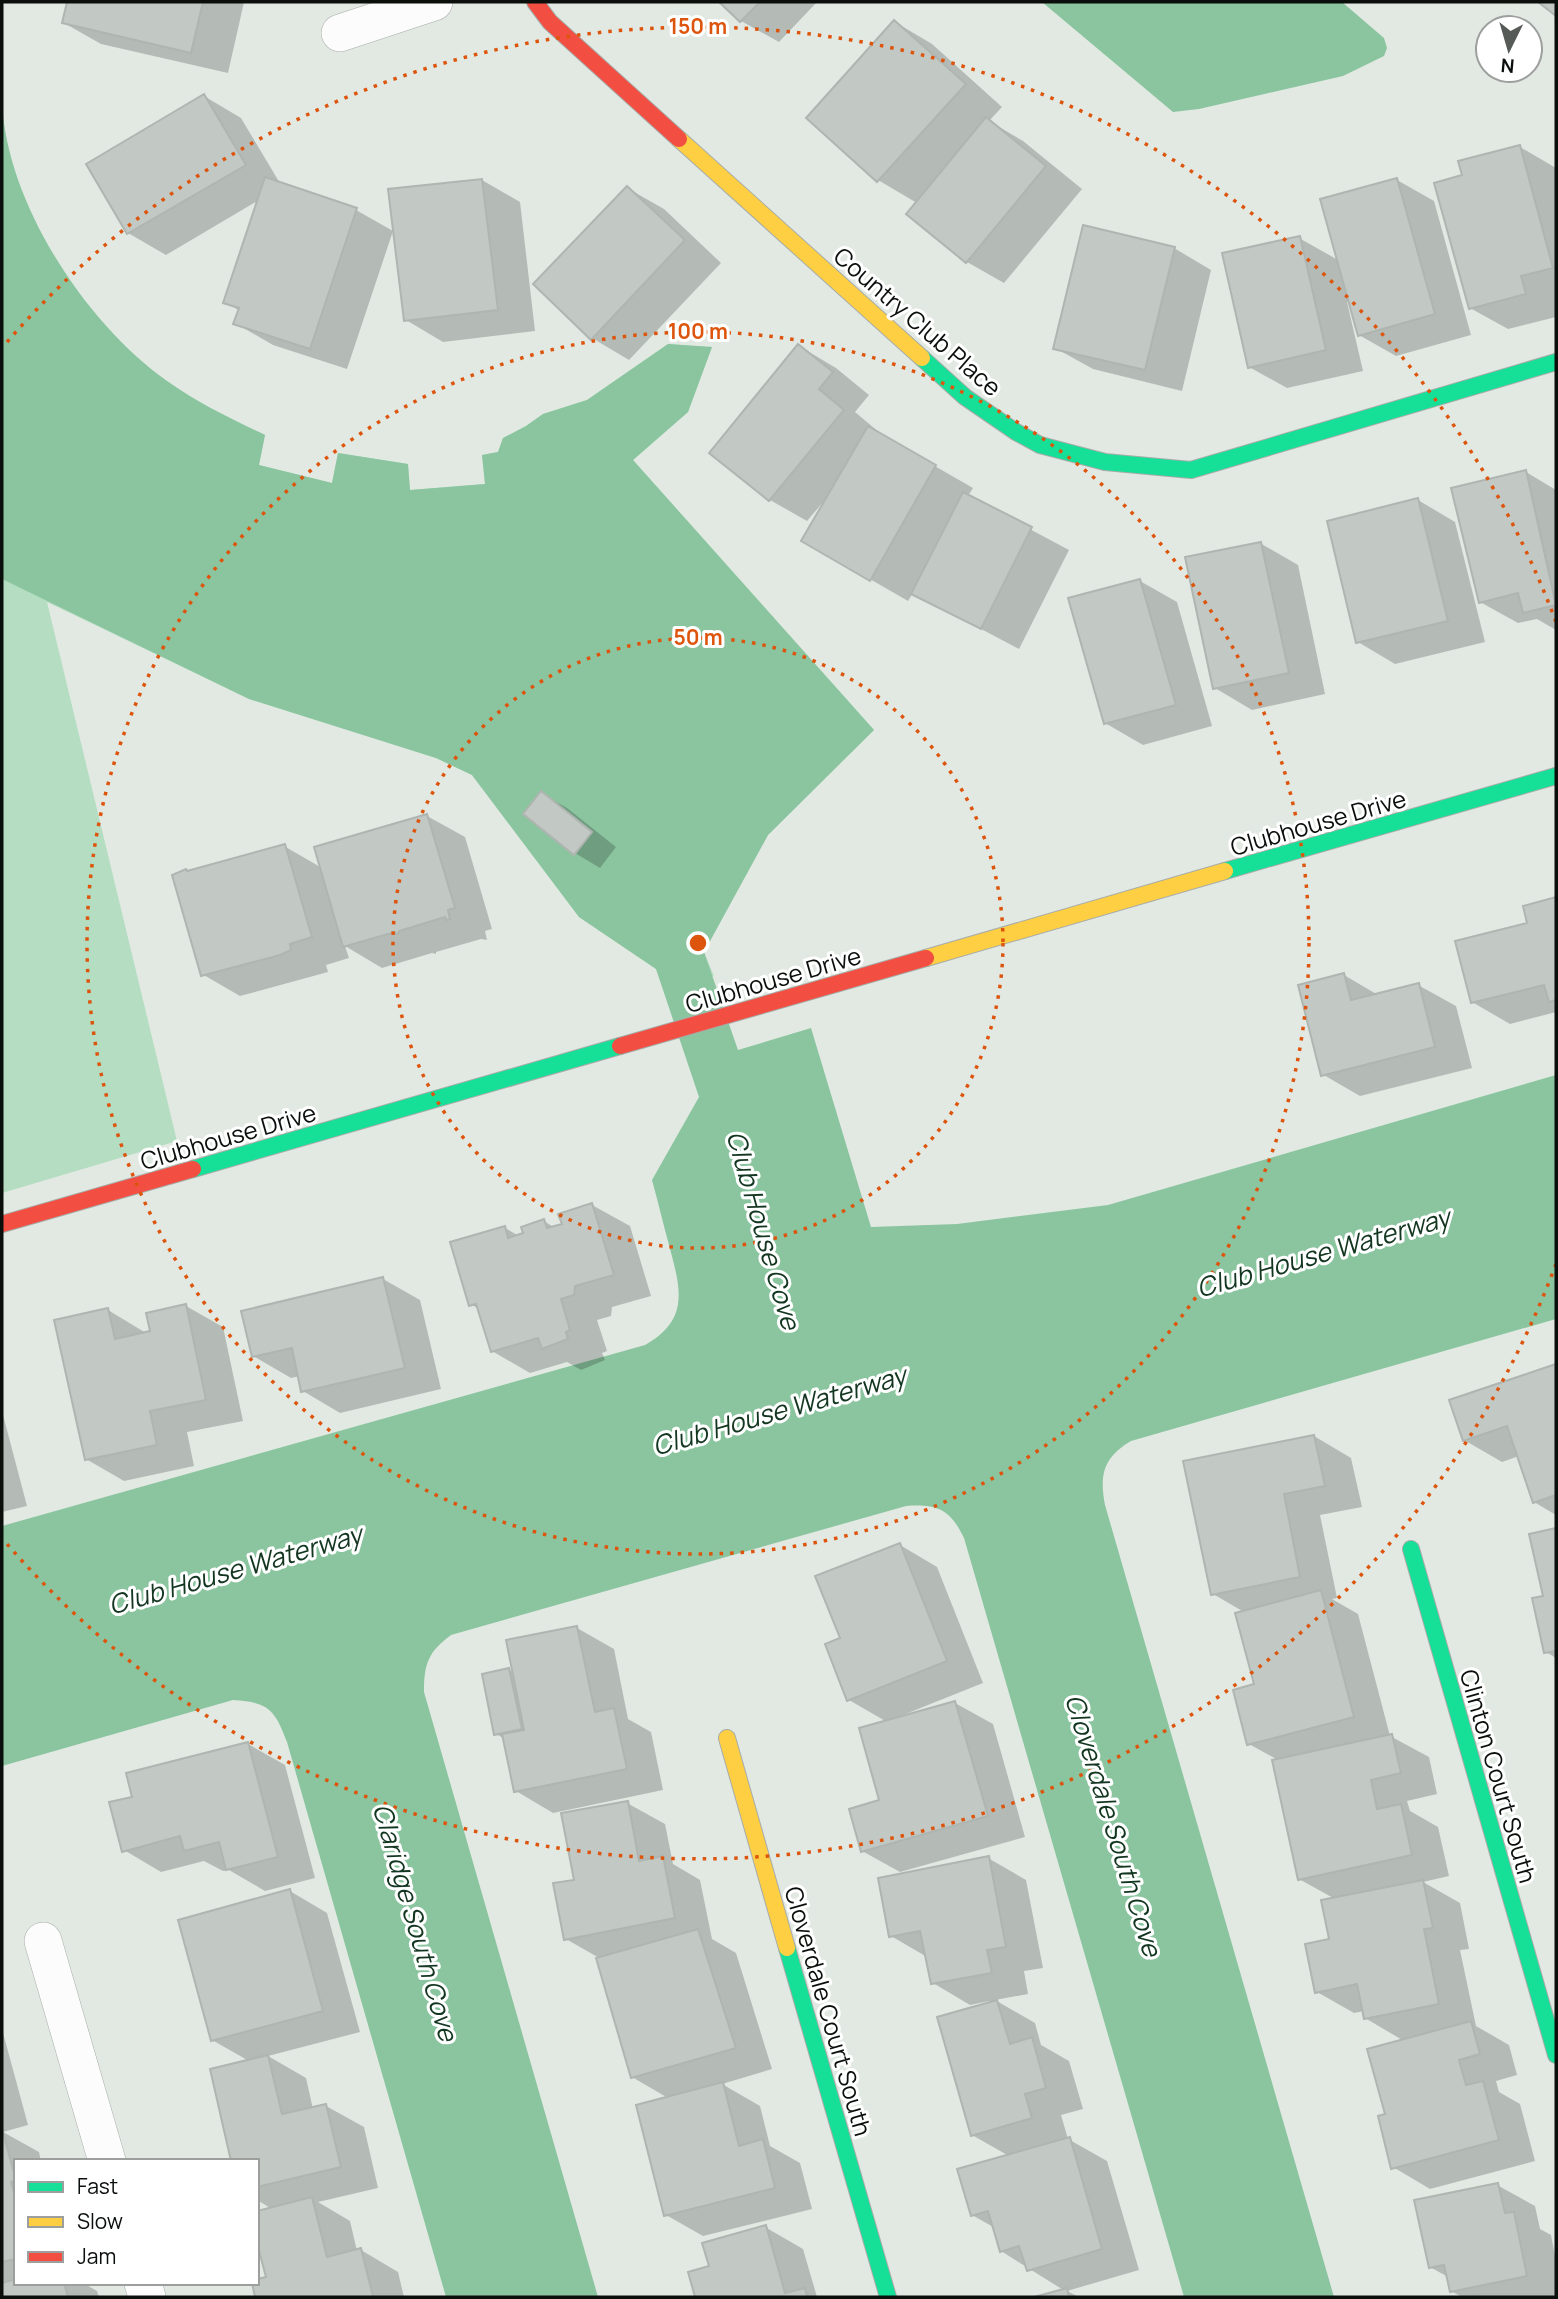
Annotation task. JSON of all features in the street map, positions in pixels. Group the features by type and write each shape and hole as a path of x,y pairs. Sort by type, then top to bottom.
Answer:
{"street":[{"path":"340,33 434,2"},
{"name":"Country Club Place","path":"535,2 550,22 965,397 1025,438 1072,456 1159,470 1191,470 1556,362"},
{"name":"Clubhouse Drive","path":"2,1224 548,1069 1556,776"},
{"name":"Clinton Court South","path":"1411,1549 1556,2055"},
{"name":"Cloverdale Court South","path":"727,1738 888,2297"},
{"path":"43,1941 106,2159"}],"shaded area":[{"path":"2,103 7,142 35,220 81,295 137,357 167,381 203,404 265,435 259,465 332,483 338,453 408,464 410,490 485,484 482,455 498,452 503,438 543,414 587,400 668,344 712,347 688,412 633,460 874,730 768,835 704,952 714,976 664,990 656,969 579,917 472,775 436,758 249,699 47,602 177,1141 2,1193"}],"water":[{"path":"1042,2 1342,2 1384,38 1387,48 1384,56 1343,76 1199,109 1173,112"},
{"path":"2,103 7,142 35,220 81,295 137,357 167,381 203,404 265,435 259,465 332,483 338,453 408,464 410,490 485,484 482,455 498,452 503,438 543,414 587,400 668,344 712,347 688,412 633,460 874,730 768,835 704,952 738,1050 811,1028 871,1227 957,1224 1108,1205 1556,1075 1556,1319 1131,1441 1109,1460 1103,1475 1105,1505 1334,2297 1184,2297 964,1538 953,1520 941,1510 926,1506 906,1506 451,1635 437,1647 429,1659 424,1692 598,2297 446,2297 287,1742 279,1722 269,1710 255,1703 233,1700 2,1766 2,1526 645,1345 670,1324 678,1301 676,1275 652,1180 699,1097 656,969 579,917 472,775 436,758 249,699 2,579"}],"building":[{"path":"67,2 203,2 191,53 62,23"},
{"path":"719,2 760,2 740,22"},
{"path":"1538,2 1556,2 1556,16"},
{"path":"894,20 966,84 877,182 806,118"},
{"path":"204,94 246,165 127,234 86,164"},
{"path":"986,117 1046,166 966,263 906,214"},
{"path":"1520,145 1553,268 1521,276 1526,294 1469,309 1434,183 1462,175 1458,161"},
{"path":"265,177 357,208 310,349 233,324 239,308 223,303"},
{"path":"1397,178 1435,314 1358,336 1320,199"},
{"path":"482,179 498,310 404,321 388,189"},
{"path":"627,186 685,240 591,340 533,284"},
{"path":"1083,225 1175,247 1145,370 1053,349"},
{"path":"1300,236 1326,350 1248,368 1222,253"},
{"path":"798,344 833,372 819,389 844,410 769,501 709,453"},
{"path":"868,426 936,465 870,581 801,541"},
{"path":"1526,470 1556,605 1523,613 1518,593 1479,603 1451,488"},
{"path":"963,492 1032,527 981,629 911,594"},
{"path":"1418,498 1448,621 1356,643 1327,521"},
{"path":"1261,542 1289,673 1213,689 1185,557"},
{"path":"1140,579 1176,705 1104,724 1068,598"},
{"path":"541,791 592,832 574,855 523,814"},
{"path":"427,814 455,908 448,910 450,919 446,920 445,917 396,934 395,932 343,947 314,847"},
{"path":"285,844 312,937 290,944 291,950 280,955 201,976 172,875"},
{"path":"1556,897 1556,1000 1549,1002 1544,985 1471,1003 1455,941 1527,923 1523,906"},
{"path":"1344,973 1351,1000 1419,983 1435,1047 1321,1076 1298,985"},
{"path":"592,1203 614,1275 575,1286 574,1295 561,1299 570,1330 566,1332 568,1339 542,1349 538,1338 491,1352 476,1304 469,1306 450,1242 505,1226 508,1238 523,1233 521,1227 544,1219 547,1228 562,1224 558,1214"},
{"path":"383,1277 405,1368 301,1392 292,1348 252,1357 241,1311"},
{"path":"186,1304 206,1400 150,1411 157,1445 85,1460 54,1320 108,1308 115,1339 150,1331 146,1313"},
{"path":"1556,1364 1556,1495 1533,1503 1507,1426 1463,1441 1449,1400"},
{"path":"1314,1435 1325,1486 1284,1494 1300,1577 1211,1595 1183,1461"},
{"path":"1556,1528 1556,1651 1544,1653 1532,1598 1543,1596 1529,1534"},
{"path":"900,1543 947,1661 847,1701 825,1644 840,1638 815,1576"},
{"path":"1321,1590 1354,1717 1247,1745 1233,1690 1254,1684 1235,1613"},
{"path":"577,1626 595,1712 614,1708 627,1769 514,1792 502,1734 524,1730 506,1640"},
{"path":"509,1668 522,1729 494,1735 482,1674"},
{"path":"955,1701 988,1816 861,1852 849,1809 879,1800 859,1728"},
{"path":"1392,1734 1401,1773 1371,1780 1377,1809 1401,1804 1412,1855 1298,1880 1272,1760"},
{"path":"248,1742 278,1857 226,1870 219,1842 184,1851 180,1836 122,1852 109,1802 132,1797 126,1773"},
{"path":"628,1801 639,1861 663,1856 675,1918 564,1940 553,1883 574,1880 561,1813"},
{"path":"989,1856 1006,1947 987,1950 992,1973 931,1984 920,1931 889,1937 878,1878"},
{"path":"1423,1880 1433,1928 1424,1929 1439,2004 1364,2019 1357,1984 1315,1993 1305,1944 1329,1939 1321,1900"},
{"path":"290,1889 323,2011 211,2041 178,1920"},
{"path":"698,1929 736,2048 631,2078 596,1958"},
{"path":"997,2000 1010,2044 1032,2037 1046,2088 1025,2094 1032,2118 971,2136 937,2017"},
{"path":"1471,2021 1480,2054 1459,2060 1466,2085 1483,2081 1499,2140 1391,2169 1378,2116 1385,2114 1367,2049"},
{"path":"268,2055 282,2114 326,2104 341,2167 259,2187 259,2159 231,2159 210,2069"},
{"path":"723,2082 739,2146 763,2139 775,2188 664,2216 636,2105"},
{"path":"2,2129 14,2173 14,2181 11,2182 14,2192 14,2259 2,2262"},
{"path":"1070,2137 1102,2249 1027,2271 1019,2246 1000,2252 988,2211 971,2216 957,2169"},
{"path":"1498,2183 1505,2213 1514,2212 1527,2276 1450,2292 1444,2265 1429,2268 1414,2200"},
{"path":"312,2197 327,2257 361,2248 373,2297 255,2297 252,2285 259,2285 259,2279 266,2277 259,2251 259,2210"},
{"path":"766,2225 785,2293 805,2288 807,2297 695,2297 688,2272 709,2266 702,2243"},
{"path":"14,2280 14,2285 65,2285 68,2297 2,2297 2,2283"},
{"path":"1067,2288 1069,2297 1034,2297"}],"traffic: fast":[{"path":"922,358 965,397 1040,445 1105,462 1191,470 1556,362"},
{"path":"1225,871 1556,776"},
{"path":"193,1169 620,1046"},
{"path":"1411,1549 1556,2055"},
{"path":"787,1948 888,2297"}],"traffic: slow":[{"path":"679,139 922,358"},
{"path":"926,958 1225,871"},
{"path":"727,1738 787,1948"}],"traffic: jam":[{"path":"535,2 550,22 679,139"},
{"path":"620,1046 926,958"},
{"path":"2,1224 193,1169"}],"water label":[{"name":"Club House Cove","path":"764,1230"},
{"name":"Club House Waterway","path":"1323,1252"},
{"name":"Club House Waterway","path":"779,1410"},
{"name":"Club House Waterway","path":"235,1569"},
{"name":"Cloverdale South Cove","path":"1114,1825"},
{"name":"Claridge South Cove","path":"416,1922"}]}
